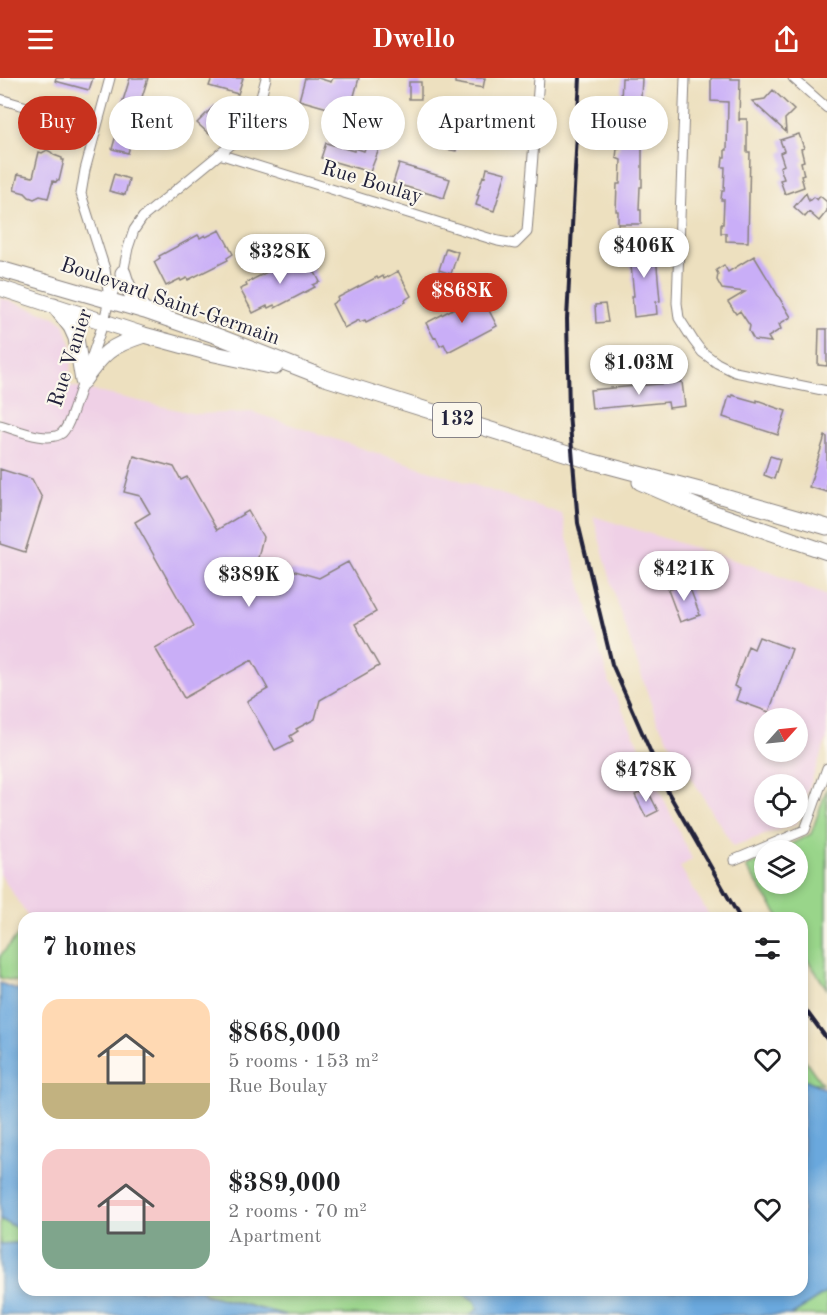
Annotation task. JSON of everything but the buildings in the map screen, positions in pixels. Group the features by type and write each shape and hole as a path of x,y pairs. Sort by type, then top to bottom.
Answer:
{"main road":[{"name":"Boulevard Saint-Germain","path":"0,269 145,311 325,378 590,461 827,527"},
{"path":"123,273 127,288 145,311"},
{"name":"Boulevard Saint-Germain","path":"0,288 144,335 210,353 325,378"},
{"path":"54,305 71,327 76,338 83,381"},
{"path":"83,381 107,351 123,341 144,335"},
{"name":"Boulevard Saint-Germain","path":"590,461 699,508 827,552"}],"street":[{"path":"97,124 110,78"},
{"path":"109,300 123,273 134,230 143,217 237,139 252,119 267,78"},
{"name":"Rue Boulay","path":"219,154 498,241 515,244 527,232 539,78"},
{"path":"685,78 677,303 679,318 702,352 735,372 827,391"},
{"path":"793,78 827,108"},
{"path":"0,99 18,104"},
{"path":"90,150 81,194 105,269 109,300"},
{"name":"Rue Vanier","path":"0,425 41,437 55,437 63,432 68,425 109,300"},
{"path":"734,860 805,830 827,768"}],"shaded area":[{"path":"0,298 51,315 64,323 74,353 67,385 196,414 252,412 562,514 609,682 692,859 680,867 707,912 25,912 0,874"},
{"path":"593,516 765,570 827,596 827,739 808,790 808,774 754,774 754,828 784,828 733,846 657,721 618,606"}],"green space":[{"path":"827,788 827,989 808,960 808,912 776,912 764,894 808,894 808,840 799,840 811,834"},
{"path":"754,863 754,879 746,867"},
{"path":"18,935 18,982 0,978 0,956"},
{"path":"808,1064 822,1084 808,1082"},
{"path":"0,1219 18,1228 18,1243 0,1244"},
{"path":"827,1292 827,1315 791,1315"},
{"path":"213,1296 467,1296 475,1301 478,1309 469,1315 286,1315"}],"water":[{"path":"0,983 18,990 18,1228 0,1219"},
{"path":"808,1080 827,1090 827,1292 791,1315 469,1315 478,1309 475,1301 467,1296 808,1296"},
{"path":"18,1243 18,1296 209,1296 286,1315 0,1315 0,1244"}],"railway":[{"path":"580,78 567,319 569,413 578,523 612,664 669,794 737,912"},
{"path":"808,1013 827,1039"}]}
